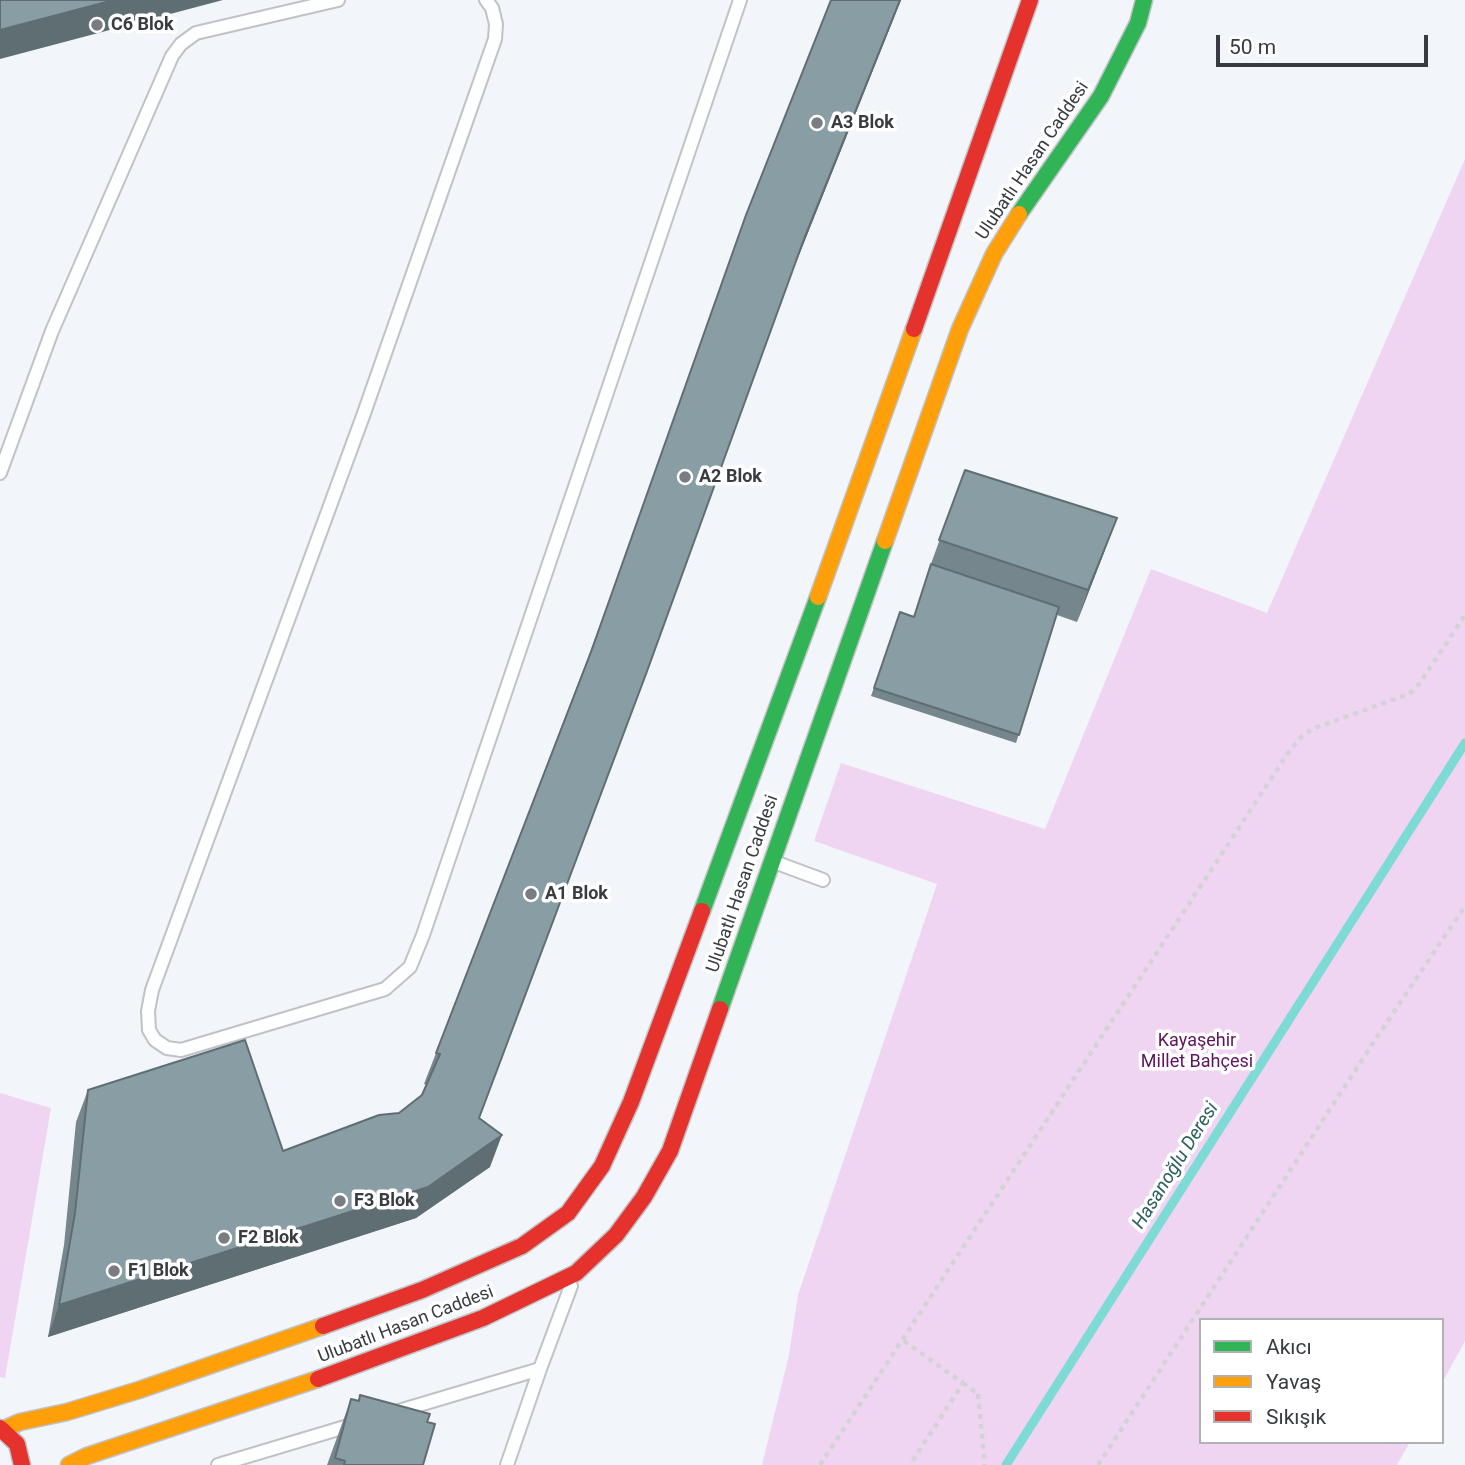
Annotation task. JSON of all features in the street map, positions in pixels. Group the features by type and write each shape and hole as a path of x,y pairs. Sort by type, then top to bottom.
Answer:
{"main road":[{"name":"Ulubatlı Hasan Caddesi","path":"1,1429 67,1412 152,1385 422,1290 522,1246 568,1213 602,1166 631,1102 836,548 1030,0"},
{"path":"1132,0 1139,23"},
{"name":"Ulubatlı Hasan Caddesi","path":"69,1465 87,1456 333,1374 471,1323 576,1273 616,1235 644,1197 670,1151 960,329 994,254 1030,196 1101,96 1139,23 1143,0"},
{"path":"1,1429 17,1444 22,1465"}],"lane":[{"path":"0,473 52,331 172,56 181,44 196,33 338,0"},
{"path":"486,0 492,8 496,24 495,39 363,416 152,990 148,1011 149,1030 155,1040 167,1048 181,1050 385,989 410,967 740,0"},
{"path":"771,861 823,880"},
{"path":"508,1465 576,1273"},
{"path":"218,1465 540,1369"}],"path":[{"path":"820,1465 1288,753 1301,737 1312,729 1409,694 1420,683 1465,615"},
{"path":"1098,1465 1363,1057 1465,906"},
{"path":"904,1341 978,1394 985,1465"},
{"path":"910,1465 963,1383"}],"green space":[{"name":"Kayaşehir Millet Bahçesi","path":"1465,159 1465,1341 1444,1379 1444,1318 1199,1318 1199,1444 1409,1444 1397,1465 762,1465 789,1355 798,1295 937,884 814,841 841,763 1045,829 1151,569 1267,613"},
{"path":"0,1093 51,1108 5,1378 0,1377"}],"building":[{"path":"0,0 114,0 0,30"},
{"path":"831,0 900,0 804,239 646,674 479,1118 502,1135 428,1187 59,1305 75,1213 88,1090 245,1040 283,1151 379,1115 399,1113 422,1095 440,1054 436,1053 591,652 746,215"},
{"path":"965,470 1117,518 1088,590 939,540"},
{"path":"931,564 1059,607 1019,735 874,688 900,612 914,617"},
{"path":"360,1395 430,1414 427,1422 435,1424 423,1465 344,1465 345,1461 335,1458 351,1399 359,1401"}],"waterway":[{"name":"Hasanoğlu Deresi","path":"1006,1465 1465,743"}],"traffic: fast":[{"path":"1019,214 1101,96 1138,23 1144,0"},
{"path":"720,1009 885,541"},
{"path":"702,911 818,597"}],"traffic: slow":[{"path":"885,541 960,329 994,254 1019,214"},
{"path":"818,597 914,329"},
{"path":"0,1431 20,1422 67,1412 139,1390 323,1326"},
{"path":"69,1465 87,1456 318,1379"}],"traffic: jam":[{"path":"914,329 1030,0"},
{"path":"323,1326 422,1290 522,1246 568,1213 602,1166 631,1102 702,911"},
{"path":"318,1379 483,1318 576,1273 616,1235 644,1197 670,1151 720,1009"},
{"path":"0,1428 17,1444 22,1465"}],"place":[{"name":"C6 Blok","path":"97,25"},
{"name":"A3 Blok","path":"817,123"},
{"name":"A2 Blok","path":"685,477"},
{"name":"A1 Blok","path":"531,894"},
{"name":"F3 Blok","path":"340,1201"},
{"name":"F2 Blok","path":"224,1238"},
{"name":"F1 Blok","path":"114,1271"}]}
